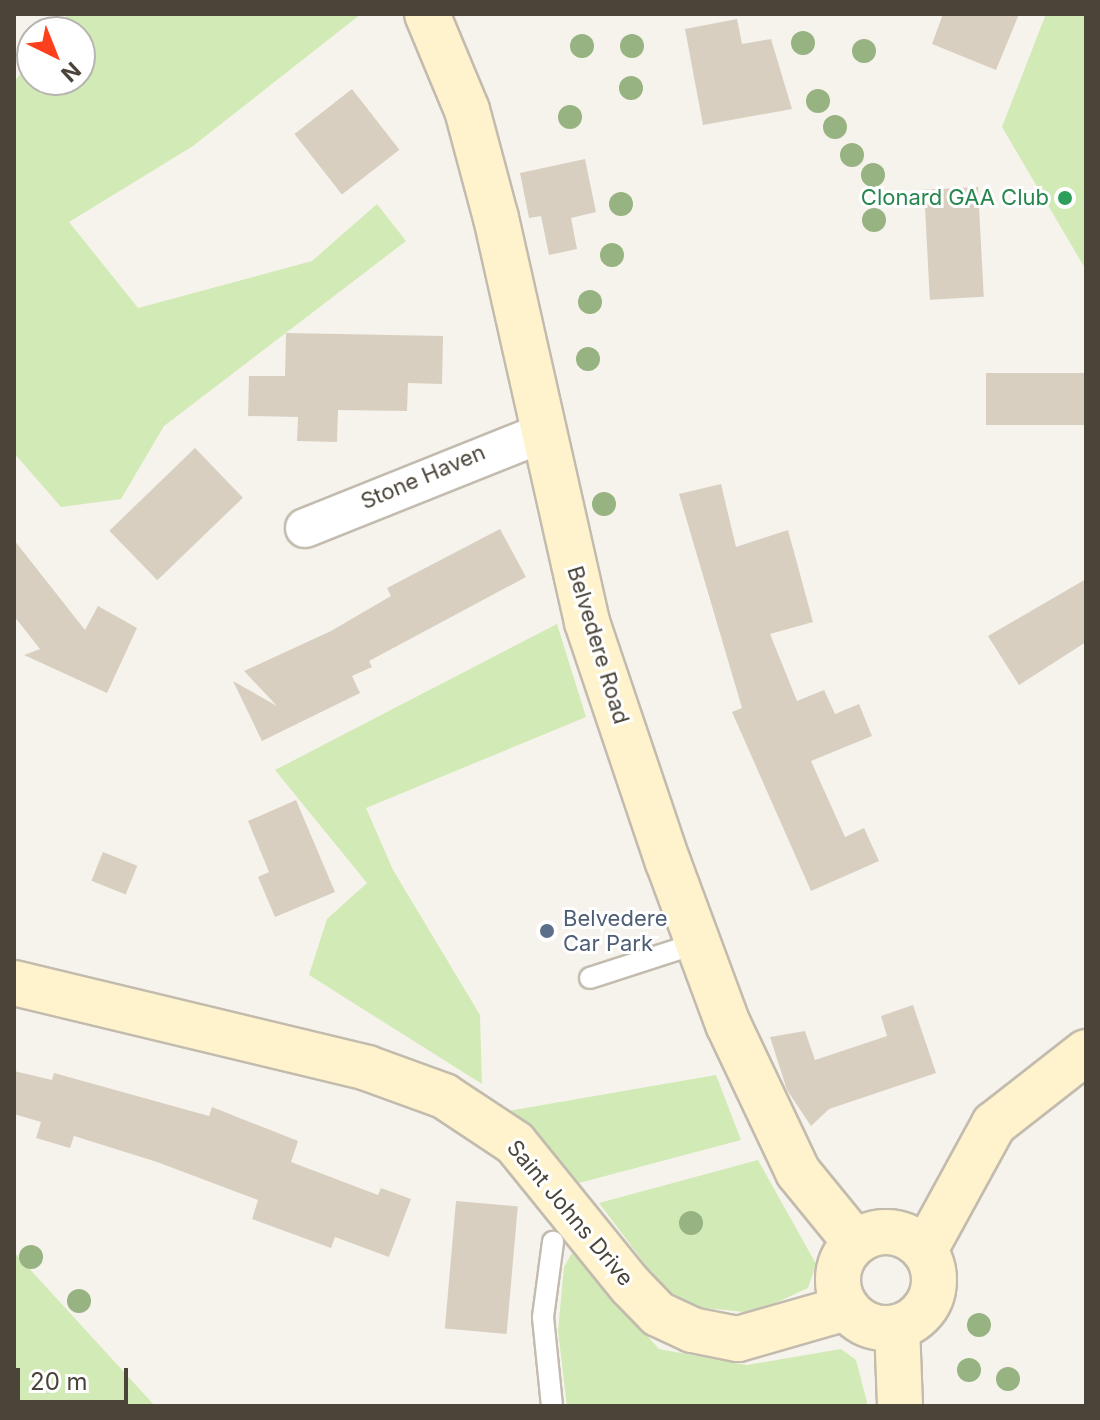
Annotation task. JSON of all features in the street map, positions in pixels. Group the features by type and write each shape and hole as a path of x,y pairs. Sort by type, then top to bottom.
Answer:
{"street":[{"name":"Belvedere Road","path":"427,14 472,126 587,622 698,943 798,1172 855,1242"},
{"name":"Stone Haven","path":"305,528 542,433"},
{"name":"Saint Johns Drive","path":"14,983 367,1068 444,1096 515,1143 631,1286 658,1314 692,1330 738,1339 846,1308"},
{"path":"925,1250 994,1124 1086,1052"},
{"path":"899,1233 925,1250 935,1280 932,1296 897,1327 869,1325 846,1308 839,1266 855,1242 899,1233"},
{"path":"897,1327 900,1406"}],"lane":[{"path":"590,978 698,943"},
{"path":"552,1406 543,1317 553,1242"}],"green space":[{"path":"361,14 193,146 69,222 138,308 312,261 377,204 406,241 164,426 121,499 61,507 14,453 14,82 16,79 16,96 96,96 96,16 66,16"},
{"name":"Clonard GAA Club","path":"1046,14 1086,14 1086,270 1002,127"},
{"path":"557,624 586,717 366,808 393,870 480,1015 482,1084 309,975 327,919 367,883 275,770"},
{"path":"716,1075 741,1140 579,1183 508,1111"},
{"path":"758,1160 816,1264 808,1288 754,1313 687,1306 657,1280 599,1203"},
{"path":"15,1253 155,1406 14,1406"},
{"path":"572,1253 659,1349 747,1365 841,1349 856,1360 868,1406 567,1406 558,1331 564,1267"}],"building":[{"path":"943,14 1019,14 996,70 932,44"},
{"path":"737,19 742,44 771,39 792,109 703,125 685,29"},
{"path":"352,89 399,150 342,195 294,134"},
{"path":"585,159 596,212 571,218 577,249 549,255 541,216 529,218 520,173"},
{"path":"978,187 984,297 930,300 924,190"},
{"path":"286,333 443,336 442,384 408,383 407,411 338,410 337,442 297,441 298,417 248,416 249,376 285,376"},
{"path":"986,373 1086,373 1086,425 986,425"},
{"path":"195,448 243,498 157,580 109,531"},
{"path":"721,484 736,547 788,530 813,622 770,634 797,701 824,690 835,714 859,704 872,736 811,761 845,837 864,828 879,861 811,891 732,712 742,708 679,494"},
{"path":"500,529 526,577 369,661 372,667 352,676 360,693 262,741 233,681 277,706 244,671 331,631 391,596 387,588"},
{"path":"14,540 85,630 98,606 137,628 107,693 24,655 40,649 14,616"},
{"path":"1086,579 1086,642 1019,685 988,636"},
{"path":"296,800 335,892 275,917 258,877 269,872 248,821"},
{"path":"103,852 137,866 126,895 91,881"},
{"path":"913,1005 936,1073 829,1109 811,1126 787,1090 770,1037 805,1031 815,1060 887,1036 881,1016"},
{"path":"14,1071 52,1080 54,1073 209,1116 212,1107 298,1141 291,1162 378,1195 381,1188 411,1199 389,1257 335,1237 331,1248 252,1219 258,1200 157,1162 74,1136 70,1148 36,1138 41,1122 14,1114"},
{"path":"456,1201 518,1206 507,1334 445,1329"}],"place":[{"name":"Clonard GAA Club","path":"1065,198"},
{"name":"Belvedere Car Park","path":"547,931"}]}
